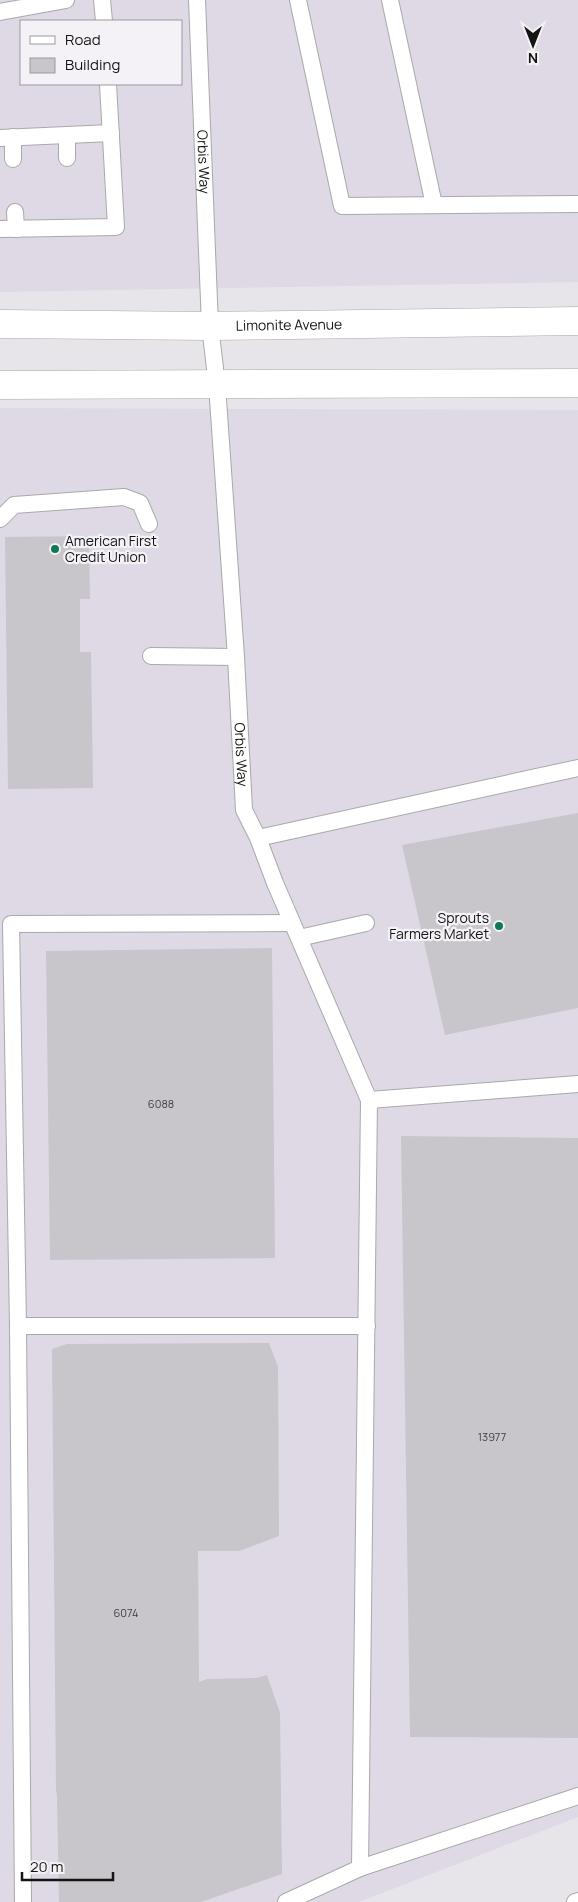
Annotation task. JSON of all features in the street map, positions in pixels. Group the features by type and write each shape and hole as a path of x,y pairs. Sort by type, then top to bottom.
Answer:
{"main road":[{"name":"Limonite Avenue","path":"0,324 210,326 578,321"},
{"path":"0,385 578,383"}],"lane":[{"path":"0,12 26,4 66,0"},
{"path":"102,0 104,20"},
{"name":"Orbis Way","path":"197,0 210,326 218,385 244,810 258,838 369,1100"},
{"path":"298,0 342,206 578,204"},
{"path":"390,0 434,205"},
{"path":"8,229 67,220 116,227 108,85"},
{"path":"13,159 6,137 111,133"},
{"path":"67,135 67,158"},
{"path":"8,229 15,212"},
{"path":"0,518 14,505 124,497 140,503 149,524"},
{"path":"151,656 236,657"},
{"path":"258,838 578,768"},
{"path":"23,1902 18,1326 11,924 296,931 366,923"},
{"path":"360,1868 369,1100 578,1084"},
{"path":"18,1326 367,1326"},
{"path":"286,1902 360,1868 578,1796"}],"shaded area":[{"path":"0,0 578,0 578,282 0,292"},
{"path":"0,408 578,410 578,1817 359,1902 0,1902"}],"building":[{"path":"89,536 90,599 80,599 80,652 91,652 93,788 8,789 5,537"},
{"name":"Sprouts Farmers Market","path":"578,813 578,1008 445,1035 402,845"},
{"path":"272,948 275,1258 50,1260 46,951"},
{"path":"401,1136 578,1138 578,1738 410,1737"},
{"path":"269,1343 278,1367 279,1536 239,1551 198,1551 199,1682 207,1679 257,1678 267,1675 280,1713 282,1874 201,1902 59,1902 56,1790 52,1349 67,1344"}],"place":[{"name":"American First Credit Union","path":"55,549"},
{"name":"Sprouts Farmers Market","path":"499,926"}]}
